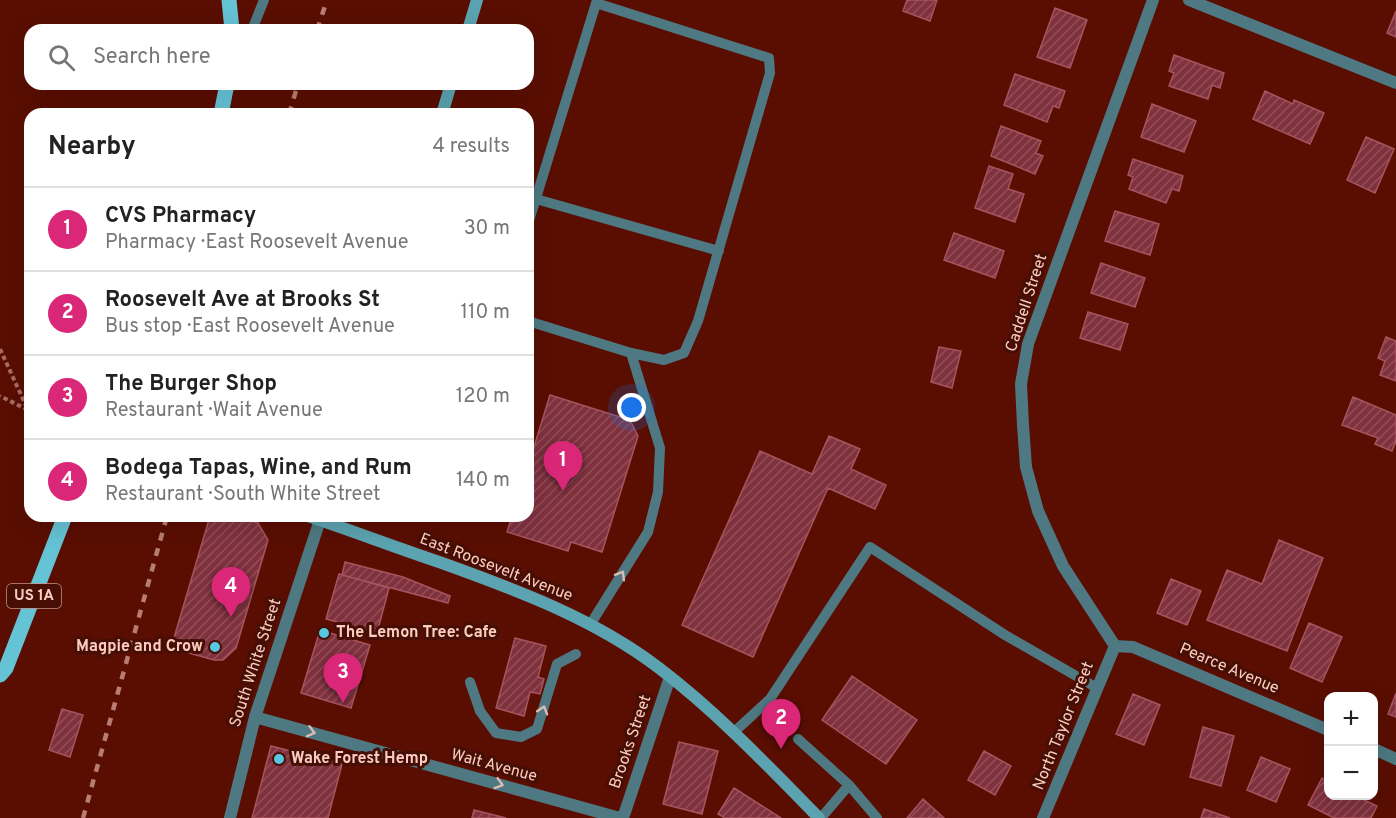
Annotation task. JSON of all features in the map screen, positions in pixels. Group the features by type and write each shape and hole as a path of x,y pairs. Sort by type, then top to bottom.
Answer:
{"main road":[{"path":"228,0 231,24"},
{"path":"470,24 477,0"},
{"path":"223,108 228,90"},
{"path":"444,108 449,90"},
{"name":"US 1A","path":"0,675 6,668 63,522"},
{"name":"East Roosevelt Avenue","path":"331,522 498,584 591,625 670,677 734,733 820,818"}],"street":[{"name":"Caddell Street","path":"1115,646 1063,566 1038,511 1026,467 1021,384 1028,344 1153,0"},
{"path":"1189,0 1396,83"},
{"name":"South White Street","path":"230,818 255,717 315,522"},
{"name":"North Taylor Street","path":"1043,818 1115,646"},
{"name":"Pearce Avenue","path":"1115,646 1133,646 1324,728"},
{"name":"Brooks Street","path":"621,818 670,677"},
{"name":"Wait Avenue","path":"255,717 621,818"},
{"path":"1378,751 1396,759"}],"lane":[{"path":"254,24 264,0"},
{"path":"534,205 597,2 769,58 770,73 698,321 684,353 664,360 631,353 534,323"},
{"path":"536,199 718,251"},
{"path":"591,625 648,532 658,492 660,448 631,353"},
{"path":"734,733 770,699 870,547 1005,635 1097,688"},
{"path":"470,682 480,711 496,733 520,737 537,729 557,664 576,654"},
{"path":"798,739 849,785 877,818"},
{"path":"820,818 849,785"}],"path":[{"path":"0,349 24,400"},
{"path":"0,396 24,408"}],"building":[{"path":"907,0 937,0 930,21 903,11"},
{"path":"1055,8 1087,20 1070,68 1037,57"},
{"path":"1396,11 1396,37 1387,33"},
{"path":"1174,55 1224,73 1220,88 1212,85 1208,99 1169,86 1174,73 1169,71"},
{"path":"1015,74 1065,91 1059,108 1053,106 1047,122 1004,105"},
{"path":"1265,91 1293,104 1294,100 1324,113 1310,144 1253,119"},
{"path":"1152,104 1196,121 1184,152 1141,137"},
{"path":"1001,126 1041,141 1036,153 1043,156 1035,174 991,156"},
{"path":"1366,137 1394,149 1375,193 1347,180"},
{"path":"1133,159 1183,176 1179,191 1172,189 1166,203 1129,189 1133,177 1128,175"},
{"path":"989,166 1013,174 1008,189 1024,194 1015,222 975,208"},
{"path":"1115,211 1159,224 1150,255 1105,241"},
{"path":"954,233 1004,251 995,278 944,260"},
{"path":"1101,263 1145,278 1135,307 1091,293"},
{"path":"1088,312 1128,324 1120,350 1080,338"},
{"path":"1386,337 1396,341 1396,381 1380,375 1385,361 1378,358"},
{"path":"939,347 961,351 952,388 931,382"},
{"path":"550,395 630,420 638,436 602,552 571,542 568,551 507,532 510,522 534,522 534,447"},
{"path":"1353,397 1396,415 1396,441 1392,451 1375,444 1378,438 1342,425"},
{"path":"829,436 860,449 851,469 886,485 875,509 828,488 753,657 682,625 760,451 812,474"},
{"path":"208,522 258,523 268,540 236,648 223,660 214,660 171,648"},
{"path":"1279,540 1323,558 1287,651 1207,620 1227,570 1262,584"},
{"path":"345,562 403,577 450,596 448,603 342,575"},
{"path":"339,574 389,588 377,633 326,619"},
{"path":"1171,579 1201,591 1187,625 1157,613"},
{"path":"1309,623 1342,637 1322,682 1290,668"},
{"path":"320,630 370,645 351,708 301,693"},
{"path":"515,638 546,646 538,677 544,679 540,694 530,692 524,716 496,708"},
{"path":"852,676 917,720 886,764 822,720"},
{"path":"1396,693 1396,717 1388,714"},
{"path":"1133,694 1160,705 1144,745 1116,734"},
{"path":"62,709 83,715 70,757 49,750"},
{"path":"1203,727 1234,736 1221,786 1190,777"},
{"path":"679,742 718,751 702,814 663,804"},
{"path":"271,746 342,764 328,818 252,818"},
{"path":"984,751 1011,766 995,795 968,780"},
{"path":"1261,757 1290,769 1276,802 1247,790"},
{"path":"1322,778 1324,779 1324,800 1364,800 1377,806 1371,818 1334,818 1308,805"},
{"path":"734,788 781,818 725,818 718,814"},
{"path":"923,799 944,818 907,818"},
{"path":"1204,809 1230,818 1201,818"},
{"path":"474,810 506,818 472,818"}],"railway":[{"path":"319,24 327,0"},
{"path":"291,108 296,90"},
{"path":"83,818 165,522"}],"place":[{"name":"CVS Pharmacy","path":"563,491"},
{"name":"Bodega Tapas, Wine, and Rum","path":"231,617"},
{"name":"The Lemon Tree: Cafe","path":"324,633"},
{"name":"Magpie and Crow","path":"215,647"},
{"name":"The Burger Shop","path":"343,703"},
{"name":"Roosevelt Ave at Brooks St","path":"781,749"},
{"name":"Wake Forest Hemp","path":"279,759"}]}
